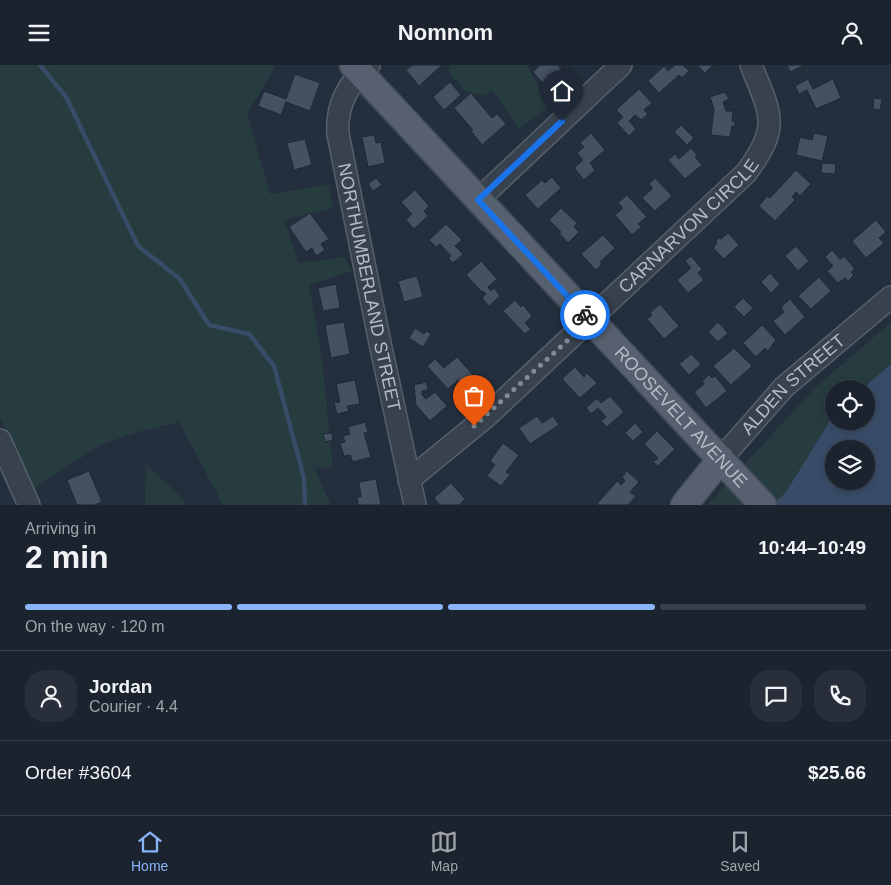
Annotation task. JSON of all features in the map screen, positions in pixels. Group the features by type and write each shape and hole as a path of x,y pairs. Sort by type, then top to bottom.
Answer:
{"main road":[{"name":"ROOSEVELT AVENUE","path":"361,68 478,200 722,459 757,499"},
{"name":"ALDEN STREET","path":"684,505 722,459"}],"street":[{"path":"478,200 621,65"},
{"name":"CARNARVON CIRCLE","path":"409,480 487,415 746,173 758,158 767,139 769,125 768,107 751,65"},
{"name":"NORTHUMBERLAND STREET","path":"361,68 343,98 338,115 338,134 415,505"},
{"name":"ALDEN STREET","path":"722,459 784,387 891,297"},
{"path":"0,440 30,505"}],"green space":[{"path":"0,65 276,65 247,114 270,194 329,184 333,208 284,220 299,263 345,257 352,271 309,285 322,358 333,467 314,468 331,505 223,505 179,422 138,432 102,444 35,488 0,418"},
{"path":"451,65 527,65 548,107 519,129 492,90 484,96 465,91 448,71"},
{"path":"891,322 891,364 872,380 825,380 825,429 786,492 773,505 707,505 815,388"},
{"path":"146,465 175,491 186,505 145,505"}],"water":[{"path":"891,364 891,505 773,505 786,492 825,429 875,430 875,380 872,380"}],"building":[{"path":"412,65 442,65 419,86 406,70"},
{"path":"540,65 558,65 563,71 546,87 533,72"},
{"path":"675,65 683,65 689,71 682,78 679,75 659,93 648,81 664,66 668,71"},
{"path":"697,65 713,65 705,73"},
{"path":"787,65 805,65 790,72"},
{"path":"295,74 320,83 310,111 286,102 281,115 258,106 264,91 286,99"},
{"path":"808,79 813,89 833,79 841,98 816,109 807,90 799,94 795,86"},
{"path":"450,82 461,95 444,110 433,97"},
{"path":"639,89 652,103 644,110 648,114 641,120 635,115 629,121 636,129 629,136 617,123 623,117 616,110"},
{"path":"725,92 729,99 723,102 726,111 733,111 732,121 735,122 735,126 732,126 730,137 711,135 714,109 710,97"},
{"path":"471,93 492,118 497,114 506,124 482,145 471,131 473,130 454,108"},
{"path":"874,98 882,99 880,110 873,109"},
{"path":"681,125 694,138 687,145 674,132"},
{"path":"591,133 605,150 590,163 595,170 584,180 574,168 583,160 577,153 584,147 580,143"},
{"path":"814,133 828,136 822,161 796,155 800,137 812,140"},
{"path":"374,135 376,143 381,142 385,163 368,167 362,137"},
{"path":"305,139 312,165 294,170 287,143"},
{"path":"691,148 697,155 695,157 702,165 685,179 668,160 675,154 679,159"},
{"path":"822,163 836,164 835,174 821,173"},
{"path":"796,170 811,184 800,196 796,192 792,197 795,200 775,221 759,206 767,196 770,198"},
{"path":"552,177 561,188 538,209 525,195 542,180 545,183"},
{"path":"376,178 382,185 373,191 368,184"},
{"path":"655,178 672,196 655,211 642,198 653,188 649,184"},
{"path":"415,190 429,206 424,211 428,216 414,229 406,220 412,214 401,202"},
{"path":"627,195 647,217 638,224 641,227 632,235 615,215 623,208 618,203"},
{"path":"561,208 577,223 574,227 579,232 568,243 559,233 561,232 549,220"},
{"path":"310,213 329,239 321,244 325,250 316,256 312,248 306,252 289,227"},
{"path":"876,220 886,232 879,238 884,243 866,258 852,241"},
{"path":"446,224 462,240 455,246 463,254 453,263 448,258 451,256 440,244 436,247 429,240"},
{"path":"728,233 739,245 724,259 713,248 719,238 721,239"},
{"path":"603,235 615,248 600,262 602,264 596,270 581,254"},
{"path":"796,246 809,261 798,271 785,256"},
{"path":"832,250 840,259 844,256 855,269 851,272 854,275 848,281 845,278 838,283 827,271 833,266 825,257"},
{"path":"691,256 702,269 698,273 704,280 688,293 677,280 691,268 685,261"},
{"path":"481,261 497,279 488,287 491,291 494,288 500,296 489,306 482,298 486,294 466,275"},
{"path":"770,273 780,284 771,293 761,282"},
{"path":"417,276 423,297 404,302 398,281"},
{"path":"819,277 831,291 811,309 798,296"},
{"path":"336,284 340,308 323,311 318,288"},
{"path":"743,298 753,308 744,317 734,307"},
{"path":"790,299 805,317 785,335 773,321 784,312 781,307"},
{"path":"515,300 521,307 523,305 532,316 525,323 531,329 525,334 503,311"},
{"path":"660,304 679,326 664,339 647,319 652,315 650,313"},
{"path":"344,322 350,354 331,358 325,325"},
{"path":"718,322 728,333 718,342 708,332"},
{"path":"762,325 776,340 768,351 765,348 756,357 743,343"},
{"path":"415,328 424,334 426,331 431,334 423,347 409,338"},
{"path":"734,348 752,366 731,385 713,366"},
{"path":"691,354 701,364 689,375 679,364"},
{"path":"457,357 473,375 462,385 458,380 448,389 427,366 435,359 444,368"},
{"path":"575,367 584,377 587,373 597,383 580,398 562,379"},
{"path":"709,375 712,378 715,376 727,391 706,408 694,392 704,384 702,381"},
{"path":"355,380 360,404 347,406 349,411 337,414 334,403 340,402 336,384"},
{"path":"426,382 428,390 422,391 422,395 426,399 435,392 447,406 430,421 416,405 414,385"},
{"path":"610,396 624,412 607,427 601,421 606,417 598,408 591,414 586,408 597,398 601,403"},
{"path":"537,416 542,423 553,416 559,425 530,444 519,428"},
{"path":"365,422 368,432 364,433 371,457 353,462 350,455 344,456 340,443 345,442 343,436 350,434 348,427"},
{"path":"635,423 643,432 633,441 625,433"},
{"path":"657,431 675,449 658,466 653,462 658,458 644,444"},
{"path":"332,433 333,440 325,442 323,434"},
{"path":"503,443 519,455 506,472 510,475 501,486 487,476 495,465 490,461"},
{"path":"89,471 102,502 94,505 77,505 67,480"},
{"path":"627,471 639,482 630,492 636,496 628,505 596,505 617,481 621,485 625,481 622,477"},
{"path":"376,479 381,505 358,505 357,497 361,497 359,482"},
{"path":"451,483 465,499 459,505 440,505 434,498"}],"waterway":[{"path":"40,65 66,97 138,246 180,279 209,325 249,334 274,366 304,478 305,505"}],"way so far":[{"path":"474,426 590,320 585,315"}],"route":[{"path":"562,121 478,200 585,315"}]}
